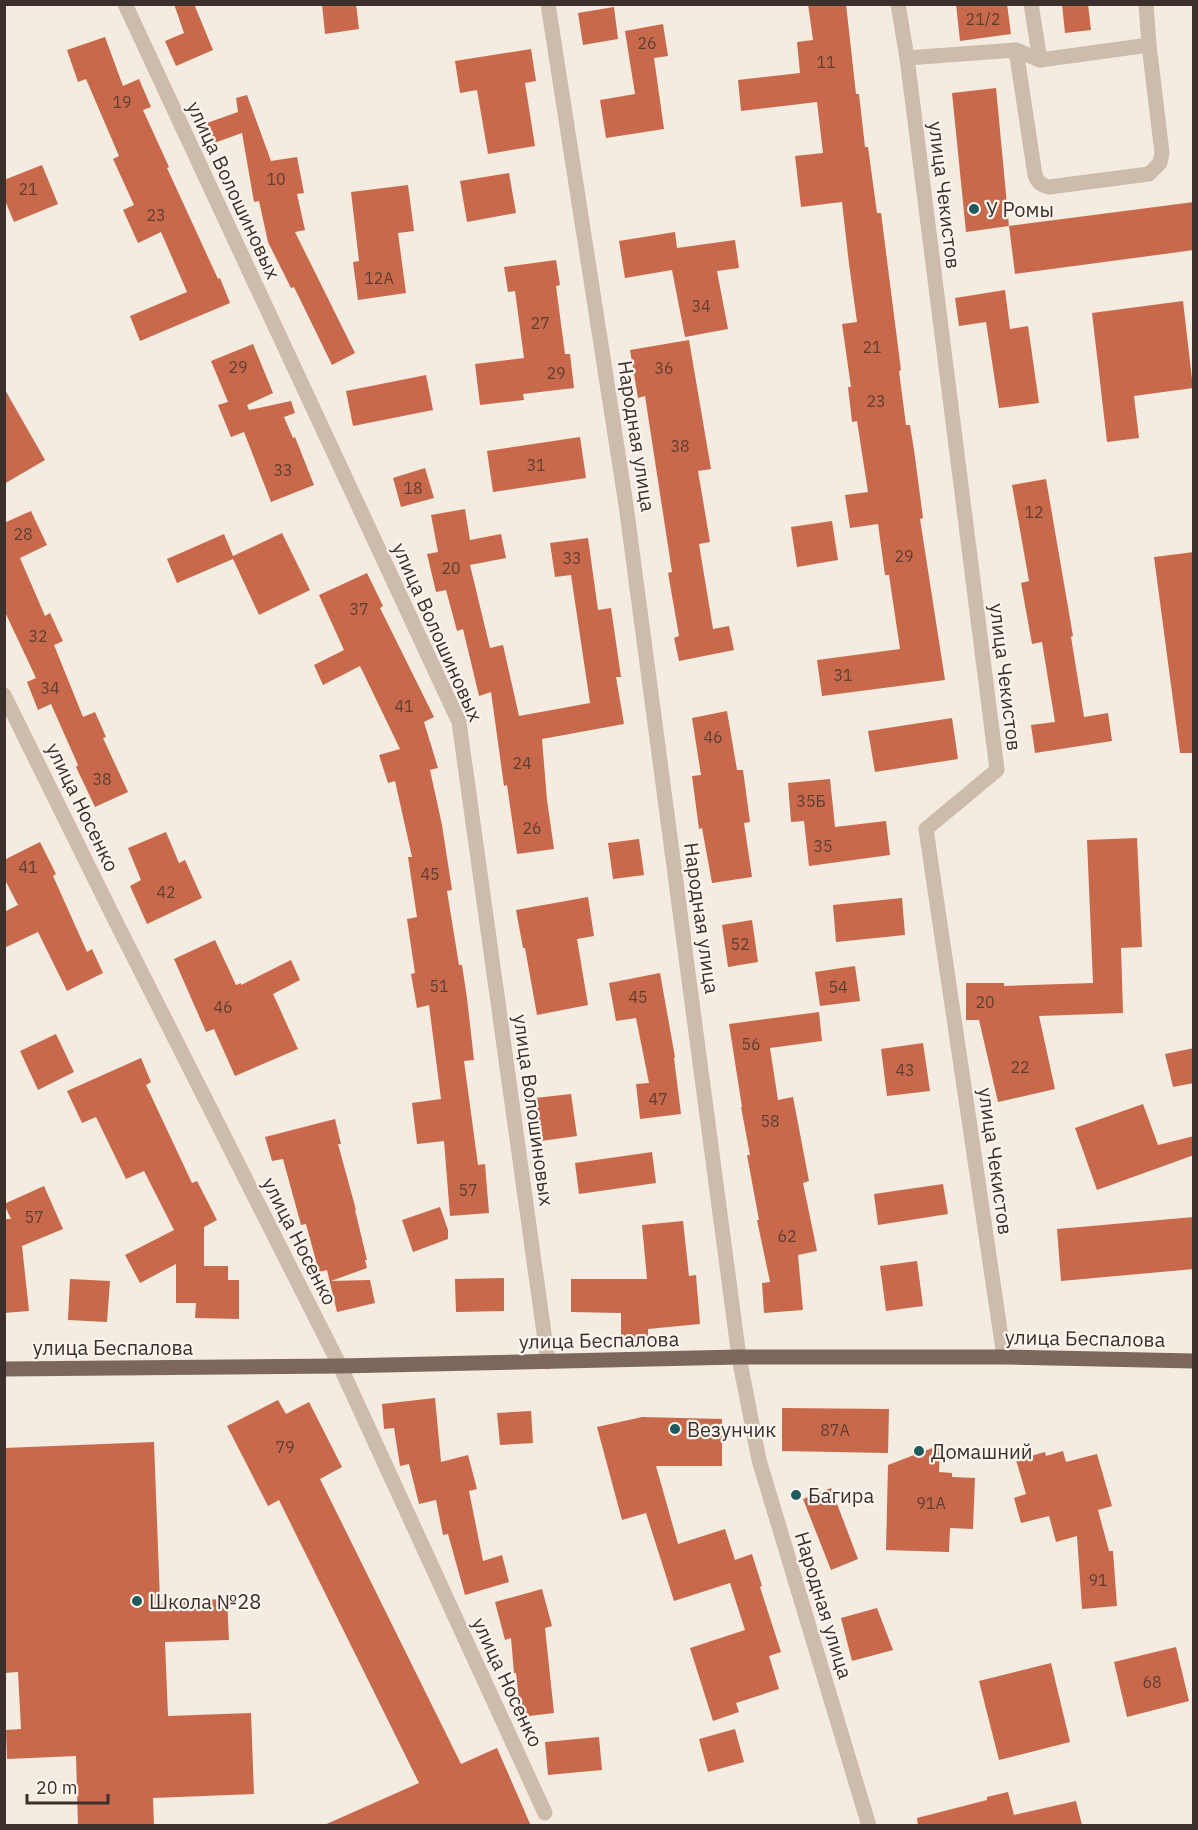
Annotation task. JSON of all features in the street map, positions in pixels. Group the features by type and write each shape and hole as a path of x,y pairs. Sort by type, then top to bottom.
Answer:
{"main road":[{"name":"улица Беспалова","path":"4,1369 340,1366 739,1357 1004,1357 1194,1361"}],"street":[{"name":"улица Волошиновых","path":"124,4 459,722 548,1362"},
{"name":"Народная улица","path":"548,4 626,506 739,1357 759,1460 869,1826"},
{"name":"улица Чекистов","path":"898,4 907,58 997,770 926,829 1004,1357"},
{"path":"1031,4 1040,60"},
{"path":"1016,50 1037,181 1049,188 1149,174 1160,162 1162,153 1146,4"},
{"path":"907,58 1016,50 1040,60 1149,45"},
{"name":"улица Носенко","path":"4,696 340,1366 545,1813"}],"building":[{"path":"174,4 194,4 213,50 176,66 165,41 184,33"},
{"path":"322,4 356,4 359,29 325,34"},
{"path":"808,4 846,4 856,94 859,94 865,147 868,147 877,213 881,213 906,425 910,425 914,450 923,518 920,519 945,680 822,696 817,660 900,649 889,575 885,575 878,524 850,528 845,495 868,492 857,421 852,422 848,387 851,387 842,324 857,322 842,202 801,207 795,156 823,153 817,102 741,111 738,80 800,73 797,42 813,40"},
{"path":"956,4 1007,4 1011,34 960,41"},
{"path":"1062,4 1088,4 1091,30 1065,33"},
{"path":"614,7 618,39 583,45 578,13"},
{"path":"663,24 668,56 654,58 664,129 606,138 600,100 635,94 625,31"},
{"path":"105,37 123,86 139,79 151,107 143,110 169,167 167,168 230,303 140,341 130,316 187,292 161,232 138,243 123,210 134,205 113,159 119,156 86,79 78,82 67,50"},
{"path":"531,49 536,81 525,83 535,146 488,154 477,90 460,93 455,61"},
{"path":"996,88 1009,226 966,232 952,93"},
{"path":"247,95 271,161 297,157 304,193 297,194 305,230 295,232 355,353 332,365 294,287 291,288 268,242 259,201 254,202 242,133 214,143 207,123 238,112 236,98"},
{"path":"42,165 58,204 14,222 4,198 4,180"},
{"path":"509,173 516,213 467,222 460,181"},
{"path":"408,185 414,231 398,233 406,293 358,300 353,262 359,261 351,192"},
{"path":"1194,202 1194,250 1015,274 1009,226"},
{"path":"675,232 677,248 735,240 739,268 717,271 728,329 685,337 672,270 625,278 619,241"},
{"path":"556,260 560,285 556,286 565,354 570,354 574,388 523,394 524,400 480,405 475,364 524,358 515,291 508,292 504,267"},
{"path":"1005,290 1010,329 1028,326 1039,403 999,408 986,322 959,326 955,298"},
{"path":"1183,301 1193,388 1134,396 1139,438 1107,442 1092,313"},
{"path":"689,340 711,469 698,471 710,542 699,544 713,629 729,626 734,650 679,661 674,638 679,636 668,573 672,572 645,396 638,398 630,350"},
{"path":"253,344 273,393 247,405 249,410 291,401 295,413 284,417 293,438 295,437 314,485 271,502 244,432 231,437 218,405 228,402 211,361"},
{"path":"426,375 433,410 353,426 346,391"},
{"path":"4,388 45,460 4,484"},
{"path":"580,437 586,478 493,492 487,451"},
{"path":"425,468 434,498 401,507 393,478"},
{"path":"1046,479 1073,636 1071,637 1084,717 1108,713 1112,741 1035,753 1031,725 1055,722 1042,642 1032,644 1021,583 1029,581 1012,485"},
{"path":"465,509 470,540 501,534 506,558 470,565 490,648 503,645 519,716 590,703 571,575 555,577 550,543 588,538 598,610 611,608 621,677 616,677 624,724 542,739 554,849 517,854 507,785 504,786 491,692 479,696 463,629 457,631 446,590 436,592 427,554 438,552 431,515"},
{"path":"31,511 47,545 20,558 45,616 50,613 63,641 54,645 83,717 95,712 106,737 103,738 128,792 95,807 51,704 38,710 27,682 36,678 4,610 4,523"},
{"path":"832,521 838,560 797,567 791,527"},
{"path":"282,533 310,590 259,615 233,559 177,583 167,559 224,534 233,556"},
{"path":"1194,552 1194,753 1180,753 1154,557"},
{"path":"367,573 383,606 380,608 434,717 424,722 438,768 430,770 442,825 452,890 447,891 459,965 462,965 467,998 474,1060 464,1061 478,1165 485,1164 489,1213 450,1216 444,1141 417,1144 412,1103 441,1099 429,1005 417,1008 411,974 415,973 407,919 417,917 408,857 412,857 395,781 388,783 379,755 400,749 360,666 323,685 314,665 344,650 319,595"},
{"path":"727,711 737,770 743,770 750,822 744,823 752,877 712,883 702,828 699,829 692,776 701,775 692,718"},
{"path":"952,718 958,759 875,772 868,731"},
{"path":"830,779 835,827 886,821 890,855 809,866 804,821 791,822 788,783"},
{"path":"166,832 179,863 185,860 202,898 147,924 130,886 141,880 128,848"},
{"path":"1137,838 1142,947 1121,948 1123,1013 1039,1016 1055,1089 998,1102 979,1020 966,1020 966,983 1004,983 1004,986 1093,983 1087,840"},
{"path":"639,839 644,875 613,879 608,843"},
{"path":"40,842 56,874 53,876 87,952 92,949 103,973 67,991 38,932 4,948 4,912 18,905 4,878 4,860"},
{"path":"588,897 594,936 577,939 588,1005 537,1015 516,910"},
{"path":"902,898 905,935 836,942 833,905"},
{"path":"752,920 758,962 728,967 722,925"},
{"path":"215,940 236,985 241,983 241,985 291,960 300,980 273,994 298,1049 235,1076 214,1029 206,1032 174,959"},
{"path":"855,966 860,1001 820,1006 815,972"},
{"path":"660,973 675,1057 681,1114 640,1119 636,1084 649,1083 636,1018 616,1021 609,983"},
{"path":"819,1012 822,1041 770,1048 778,1100 793,1097 809,1181 803,1183 817,1251 798,1255 803,1310 764,1313 762,1283 770,1282 757,1220 759,1220 747,1155 750,1155 729,1024"},
{"path":"56,1034 74,1072 38,1090 20,1051"},
{"path":"923,1043 930,1091 887,1096 881,1049"},
{"path":"1194,1048 1194,1083 1173,1087 1165,1054"},
{"path":"141,1058 151,1082 146,1085 192,1183 197,1181 217,1220 204,1227 204,1266 228,1266 228,1280 239,1280 239,1319 195,1318 196,1303 176,1303 176,1264 140,1283 125,1255 174,1230 144,1171 126,1179 96,1117 82,1123 67,1091"},
{"path":"571,1094 577,1136 541,1141 535,1098"},
{"path":"1143,1104 1158,1145 1194,1136 1194,1155 1097,1190 1075,1128"},
{"path":"335,1119 341,1144 338,1144 356,1210 367,1268 331,1281 370,1280 375,1303 337,1312 327,1270 319,1272 306,1224 301,1225 283,1159 272,1161 265,1137"},
{"path":"652,1152 656,1183 579,1194 575,1163"},
{"path":"943,1184 948,1214 878,1225 874,1194"},
{"path":"44,1186 63,1229 22,1246 29,1311 4,1313 4,1219 11,1219 4,1204"},
{"path":"440,1207 448,1230 448,1239 413,1252 402,1220"},
{"path":"1194,1217 1194,1269 1061,1281 1057,1229"},
{"path":"683,1221 689,1276 696,1275 700,1324 648,1329 648,1341 621,1342 621,1313 571,1312 571,1279 647,1279 642,1225"},
{"path":"917,1261 923,1306 886,1311 880,1266"},
{"path":"504,1278 504,1311 456,1312 455,1279"},
{"path":"70,1279 110,1281 107,1322 68,1320"},
{"path":"435,1398 441,1462 468,1455 477,1489 469,1491 483,1561 502,1555 509,1582 465,1595 448,1534 443,1535 436,1500 419,1504 409,1464 400,1466 394,1428 384,1429 382,1404"},
{"path":"278,1400 286,1414 309,1402 342,1467 320,1479 461,1764 497,1748 531,1826 322,1826 419,1783 279,1500 268,1506 227,1426"},
{"path":"782,1408 889,1409 888,1453 782,1451"},
{"path":"531,1411 533,1443 500,1445 497,1413"},
{"path":"642,1417 722,1419 722,1466 656,1466 678,1544 725,1529 735,1560 752,1554 781,1652 769,1656 779,1689 736,1703 739,1712 713,1721 690,1648 745,1630 730,1583 674,1601 646,1513 622,1520 597,1427"},
{"path":"154,1442 160,1601 227,1599 229,1640 165,1642 168,1716 251,1713 254,1794 153,1798 154,1826 78,1826 76,1756 7,1759 6,1730 21,1729 18,1672 4,1673 4,1448"},
{"path":"940,1445 939,1472 952,1473 952,1477 975,1478 973,1529 950,1528 949,1552 886,1550 888,1465"},
{"path":"1063,1451 1066,1462 1097,1454 1112,1506 1098,1510 1109,1551 1113,1551 1117,1606 1082,1609 1077,1536 1056,1542 1049,1516 1021,1523 1014,1498 1026,1494 1016,1460 1045,1452 1046,1456"},
{"path":"831,1488 858,1559 831,1570 803,1499"},
{"path":"542,1589 552,1626 545,1628 554,1713 521,1717 511,1638 505,1640 495,1602"},
{"path":"877,1608 893,1650 852,1661 841,1618"},
{"path":"1176,1647 1189,1701 1127,1717 1114,1662"},
{"path":"1051,1663 1070,1742 999,1760 979,1681"},
{"path":"735,1729 744,1762 708,1772 699,1739"},
{"path":"599,1737 602,1770 548,1775 545,1742"},
{"path":"1008,1792 1014,1815 1076,1801 1082,1825 918,1826 917,1818 987,1800 987,1797"}],"place":[{"name":"У Ромы","path":"974,209"},
{"name":"Везунчик","path":"675,1429"},
{"name":"Домашний","path":"919,1451"},
{"name":"Багира","path":"796,1495"},
{"name":"Школа №28","path":"137,1601"}]}
